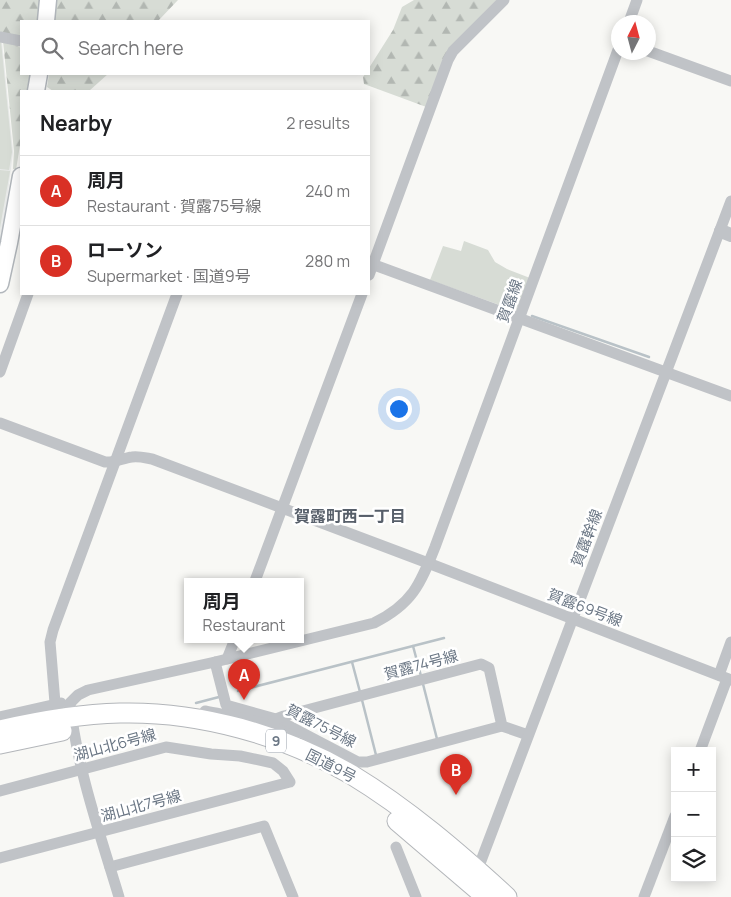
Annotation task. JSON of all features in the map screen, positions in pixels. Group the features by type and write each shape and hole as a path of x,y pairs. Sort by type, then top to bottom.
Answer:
{"highway":[{"name":"国道9号","path":"0,730 72,716 132,713 184,718 247,731 314,756 351,775 386,798 478,884"},
{"name":"国道9号","path":"0,744 72,716 127,725 177,728 225,737 278,753 330,777 372,803 478,884 507,897"}],"main road":[{"path":"46,20 48,0"},
{"path":"36,90 39,75"},
{"path":"0,284 7,257 20,182"}],"street":[{"path":"504,0 453,51 448,60 370,267 519,318 731,396"},
{"path":"632,15 637,0"},
{"path":"0,37 20,41"},
{"path":"656,54 731,80"},
{"name":"賀露線","path":"304,640 374,623 390,616 414,592 428,563 614,60"},
{"name":"賀露幹線","path":"478,884 528,735 666,372 726,233 731,201"},
{"path":"0,372 28,295"},
{"path":"119,897 83,770 72,716 55,703 50,642 178,295"},
{"path":"256,578 362,295"},
{"name":"賀露69号線","path":"0,423 105,462 111,463 134,457 152,459 726,678"},
{"path":"701,747 726,678 731,642"},
{"path":"228,659 234,643"},
{"name":"賀露線","path":"72,716 78,695 88,690 293,643"},
{"name":"賀露75号線","path":"215,662 226,704 237,712 273,722 358,762 367,762 502,726"},
{"name":"賀露74号線","path":"273,722 481,664 489,668 502,726"},
{"path":"0,716 55,703"},
{"path":"184,718 202,710 237,712"},
{"path":"273,722 314,756"},
{"path":"502,726 528,735"},
{"name":"湖山北6号線","path":"0,791 166,747 211,754 240,756 273,763 283,771 290,782"},
{"name":"湖山北7号線","path":"0,858 290,782"},
{"path":"110,867 264,826 293,897"},
{"path":"644,897 671,826"},
{"path":"396,847 416,897"}],"shaded area":[{"path":"0,40 2,41 13,152 0,258"}],"green space":[{"path":"0,0 178,0 159,20 20,20 20,37 0,34"},
{"path":"414,0 501,0 465,37 429,108 364,84 363,77 364,75 370,75 370,66 393,30 402,7"},
{"path":"1,41 12,152 9,170 0,169"},
{"path":"3,41 20,47 20,75 32,75 30,90 20,90 20,145 16,170 13,169 14,151"},
{"path":"49,75 107,75 90,90 52,90 47,87"},
{"path":"0,170 10,171 0,228"},
{"path":"464,241 488,250 495,262 530,278 516,311 430,280 443,246 461,251"}],"waterway":[{"path":"532,316 649,357"},
{"path":"238,691 444,638"},
{"path":"413,646 421,676"},
{"path":"352,662 360,692"},
{"path":"423,684 437,739"},
{"path":"196,703 219,697"},
{"path":"362,700 376,755"}],"place":[{"name":"周月","path":"244,700"},
{"name":"ローソン","path":"456,795"}],"district":[{"name":"賀露町西一丁目","path":"350,516"}]}
